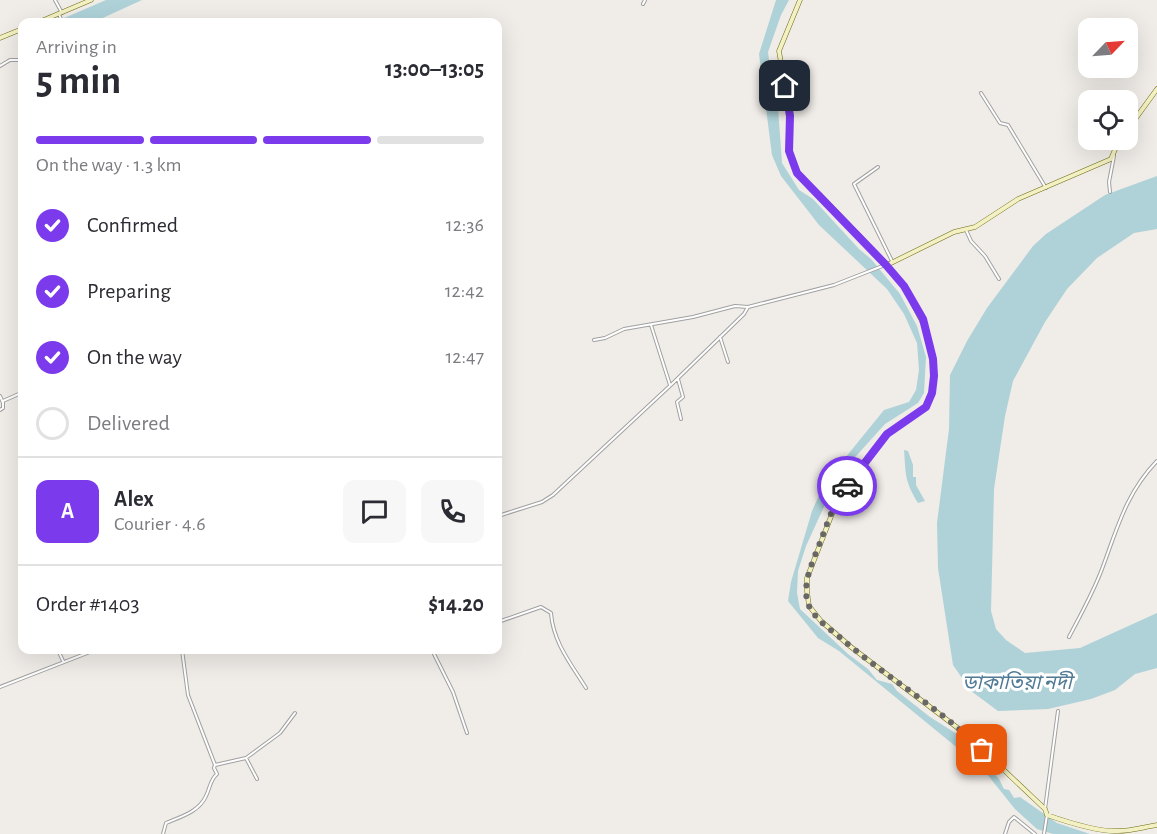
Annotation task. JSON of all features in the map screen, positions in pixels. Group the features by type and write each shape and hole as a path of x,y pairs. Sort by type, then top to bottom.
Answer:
{"main road":[{"path":"50,18 91,0"},
{"path":"800,0 779,51 790,116 789,151 792,162 802,179 819,194 904,286 926,329 933,359 934,376 929,402 920,412 887,434 843,491 807,578 809,606 821,621 851,646 968,735 1045,809 1047,816 1109,831 1157,825"},
{"path":"0,38 18,31"},
{"path":"1138,115 1157,89"},
{"path":"886,265 954,232 975,227 1018,199 1112,159 1116,150"}],"street":[{"path":"55,0 61,18"},
{"path":"0,66 10,60 18,60"},
{"path":"981,93 1000,123 1008,125 1046,188"},
{"path":"1110,192 1109,182 1114,156"},
{"path":"878,167 854,184 892,261"},
{"path":"966,230 971,241 986,256 999,279"},
{"path":"594,340 606,338 624,329 651,326 735,306 748,307 834,285 886,265"},
{"path":"502,515 547,499 678,379 744,314 748,307"},
{"path":"651,326 670,385"},
{"path":"720,338 728,362"},
{"path":"678,379 683,397 677,402 681,420"},
{"path":"3,403 18,394"},
{"path":"0,396 3,403 3,408 0,410"},
{"path":"1069,637 1101,570 1121,515 1138,484 1157,461"},
{"path":"502,621 541,607 548,609 560,647 586,688"},
{"path":"60,654 63,661"},
{"path":"0,687 83,654"},
{"path":"163,834 166,823 189,813 202,803 212,778 217,774 188,695 183,654"},
{"path":"434,654 453,692 467,733"},
{"path":"1045,809 1058,711"},
{"path":"215,765 246,758 280,733 295,713"},
{"path":"246,758 257,780"},
{"path":"1044,834 1047,816"},
{"path":"1005,834 1009,822 1014,818 1035,834"}],"water":[{"path":"106,0 142,0 103,18 64,18"},
{"path":"776,0 789,0 781,15 768,52 777,94 782,163 799,190 813,199 871,259 900,294 917,326 926,357 924,393 918,403 885,424 848,465 828,498 806,546 798,571 797,593 800,609 848,654 868,669 877,680 892,684 897,691 930,717 957,734 1014,798 1020,797 1057,823 1090,834 1053,834 1037,829 1015,809 982,768 839,651 818,638 788,601 791,582 812,511 824,484 884,410 909,402 916,390 919,370 917,343 904,314 887,289 819,225 781,176 772,155 759,54"},
{"name":"ডাকাতিয়া নদী","path":"1157,176 1157,229 1134,233 1097,258 1067,289 1045,322 1013,381 1005,416 994,489 991,611 996,629 1006,640 1025,653 1080,648 1157,613 1157,668 1135,674 1115,690 1091,699 1048,709 998,711 971,691 953,665 938,568 937,523 949,429 950,375 987,308 1033,246 1046,234 1105,195"},
{"path":"904,450 908,451 913,465 913,477 916,477 916,485 925,501 918,503 910,488 906,477"}],"way so far":[{"path":"847,486 832,513 807,578 809,606 821,621 851,646 968,735 982,750"}],"route":[{"path":"785,86 790,116 789,151 797,173 904,286 923,319 933,359 932,393 926,407 887,434 847,486"}]}
